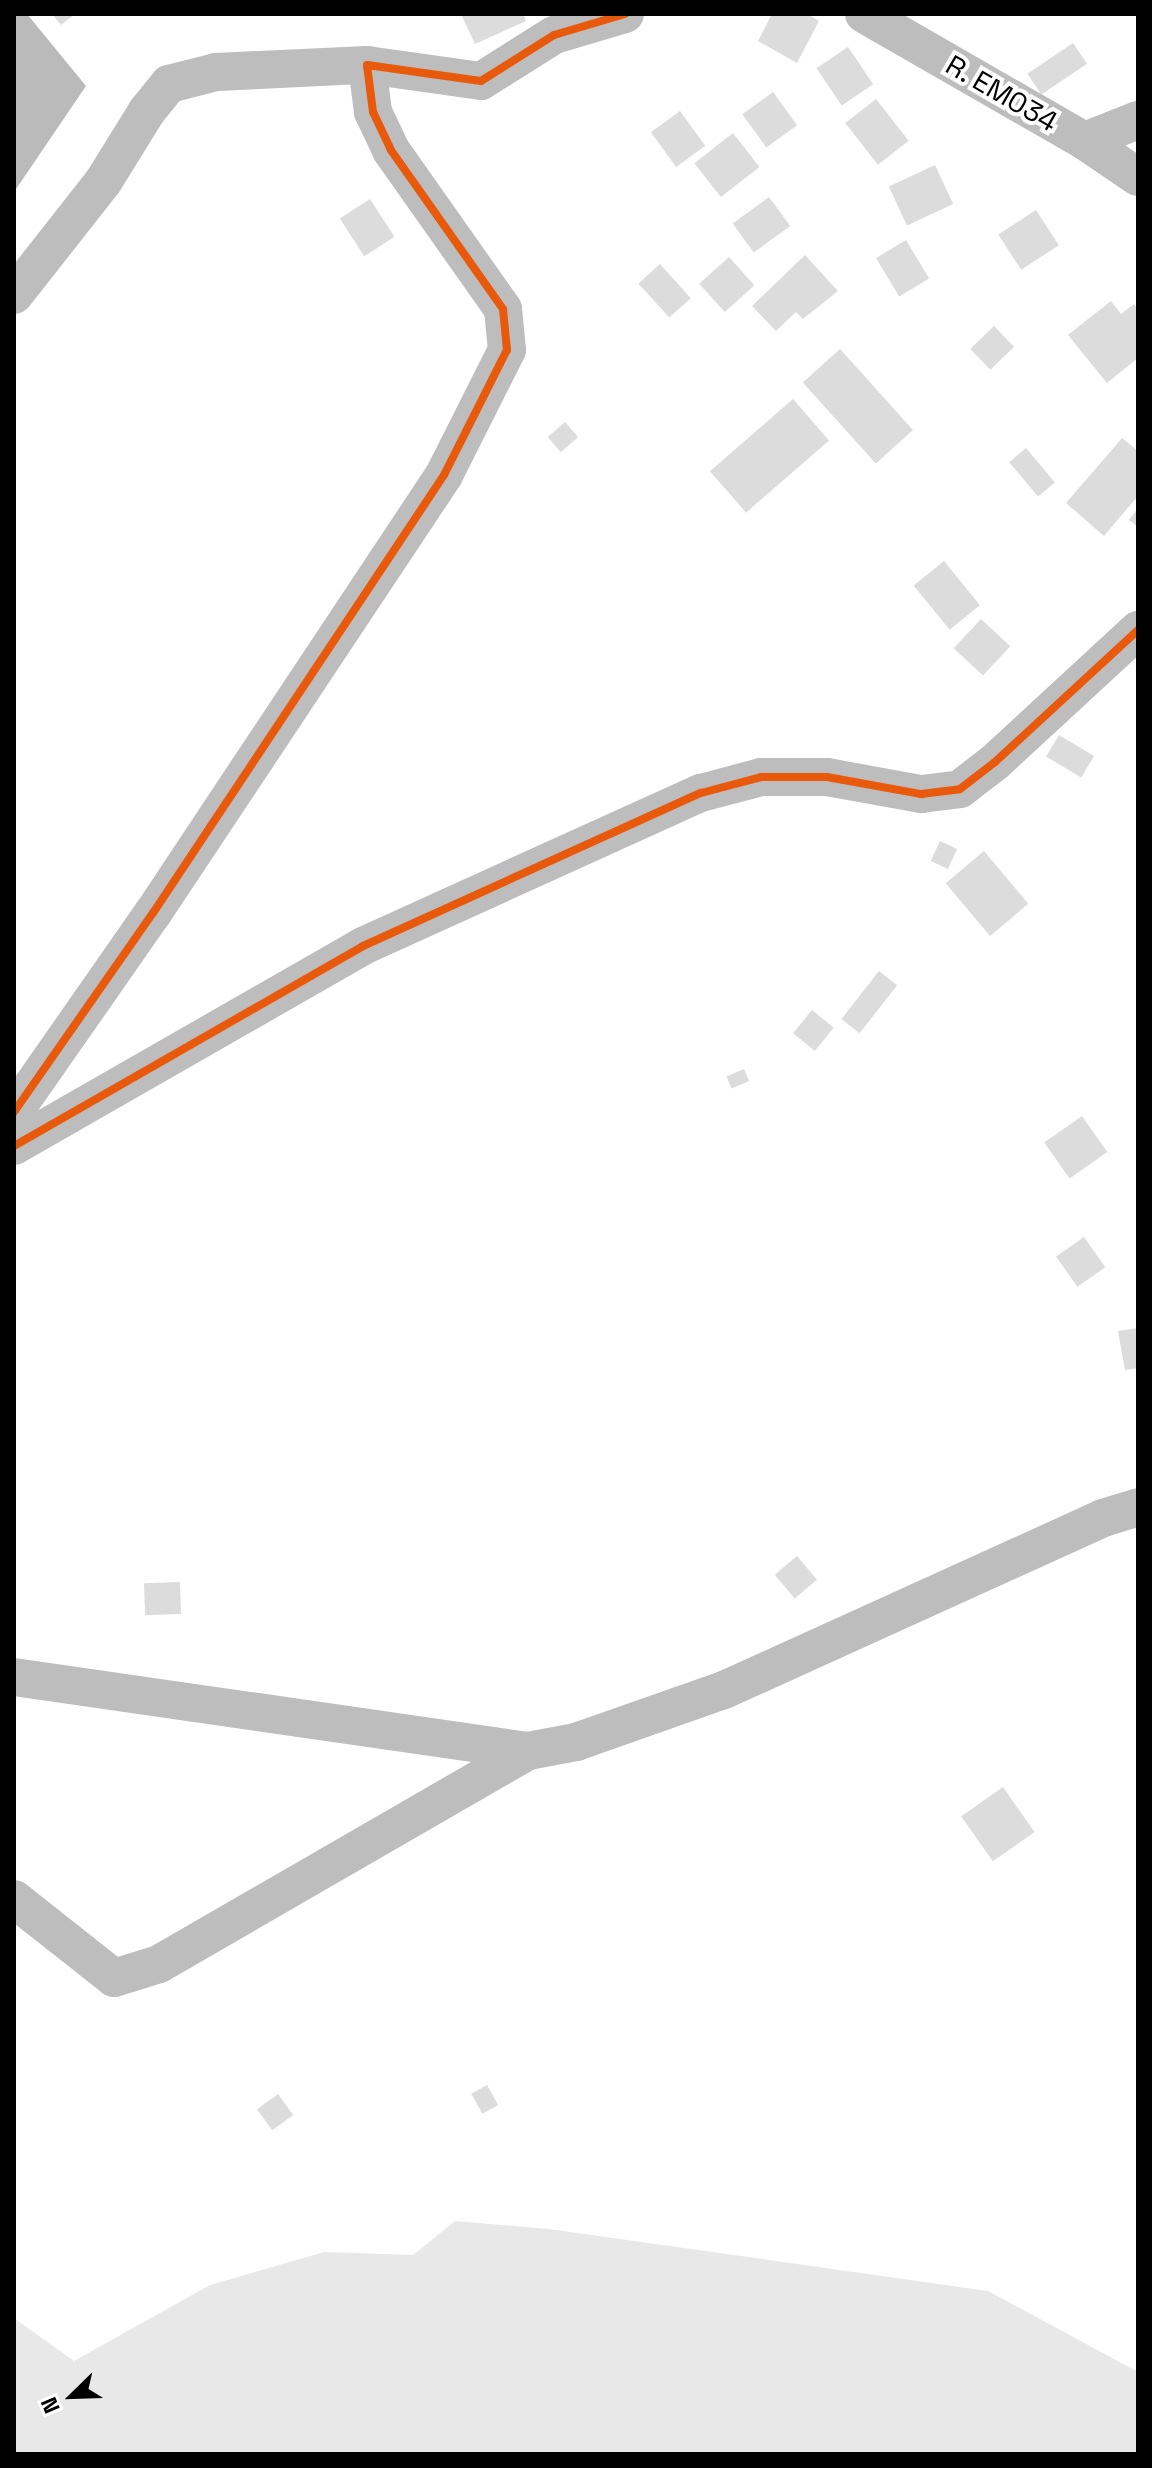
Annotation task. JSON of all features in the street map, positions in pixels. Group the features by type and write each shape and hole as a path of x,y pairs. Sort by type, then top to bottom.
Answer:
{"street":[{"path":"14,295 103,182 147,111 169,84 216,72 367,65 481,81 554,35 625,14"},
{"name":"R. EM034","path":"864,14 1085,141 1138,177"},
{"path":"14,1112 153,913 444,475 507,350 503,309 391,150 373,112 367,65"},
{"path":"1085,141 1138,120"},
{"path":"14,1146 363,946 701,793 761,777 827,777 921,794 960,789 995,762 1138,630"},
{"path":"14,1677 528,1751 576,1742 724,1690 1103,1518 1138,1507"},
{"path":"14,1899 114,1978 159,1964 528,1751"}],"shaded area":[{"path":"14,14 27,14 86,86 14,192"},
{"path":"455,2221 549,2229 988,2291 1138,2372 1138,2454 14,2454 14,2318 74,2361 210,2285 324,2252 413,2255"}],"building":[{"path":"52,14 75,14 61,25"},
{"path":"461,14 523,14 526,21 475,44"},
{"path":"772,14 807,14 819,21 797,63 758,41"},
{"path":"1073,43 1087,64 1041,94 1027,74"},
{"path":"848,47 873,84 842,106 816,68"},
{"path":"773,92 797,125 766,148 742,114"},
{"path":"876,99 909,141 878,165 845,123"},
{"path":"680,111 705,146 676,167 651,132"},
{"path":"733,133 759,167 721,197 694,163"},
{"path":"935,165 953,204 907,226 889,187"},
{"path":"769,197 790,226 754,253 733,223"},
{"path":"370,199 395,237 364,256 340,219"},
{"path":"1036,210 1059,245 1021,270 998,235"},
{"path":"906,240 929,279 899,297 876,258"},
{"path":"805,255 838,291 803,319 796,312 776,331 752,306"},
{"path":"729,257 754,285 725,312 699,284"},
{"path":"660,264 691,298 669,318 638,283"},
{"path":"1111,301 1121,314 1134,304 1138,309 1138,358 1107,383 1068,335"},
{"path":"994,326 1014,347 990,370 970,349"},
{"path":"840,349 913,430 876,463 803,382"},
{"path":"793,399 829,441 746,513 710,471"},
{"path":"565,422 578,437 561,452 548,437"},
{"path":"1122,438 1138,451 1138,496 1104,536 1066,503"},
{"path":"1026,448 1055,482 1038,497 1009,462"},
{"path":"1138,508 1138,527 1129,520"},
{"path":"944,561 980,605 950,630 914,586"},
{"path":"981,619 1010,646 983,676 954,648"},
{"path":"1059,735 1094,756 1081,778 1046,756"},
{"path":"940,841 957,849 948,869 931,861"},
{"path":"984,851 1028,904 990,936 946,883"},
{"path":"879,971 897,985 860,1033 841,1019"},
{"path":"812,1010 834,1028 815,1051 793,1033"},
{"path":"744,1069 749,1081 732,1088 727,1076"},
{"path":"1082,1116 1107,1152 1070,1178 1044,1142"},
{"path":"1084,1237 1105,1267 1077,1287 1056,1257"},
{"path":"1138,1328 1138,1368 1125,1370 1118,1331"},
{"path":"797,1556 817,1580 795,1598 775,1575"},
{"path":"180,1582 181,1614 145,1615 144,1583"},
{"path":"1003,1787 1035,1832 993,1861 961,1816"},
{"path":"487,2085 498,2105 482,2114 471,2094"},
{"path":"278,2094 293,2115 272,2130 257,2109"}],"cycle path":[{"path":"14,1112 153,913 444,475 507,350 503,309 391,150 373,112 367,65 481,81 554,35 625,14"},
{"path":"14,1146 363,946 701,793 761,777 827,777 921,794 960,789 995,762 1138,630"}]}
